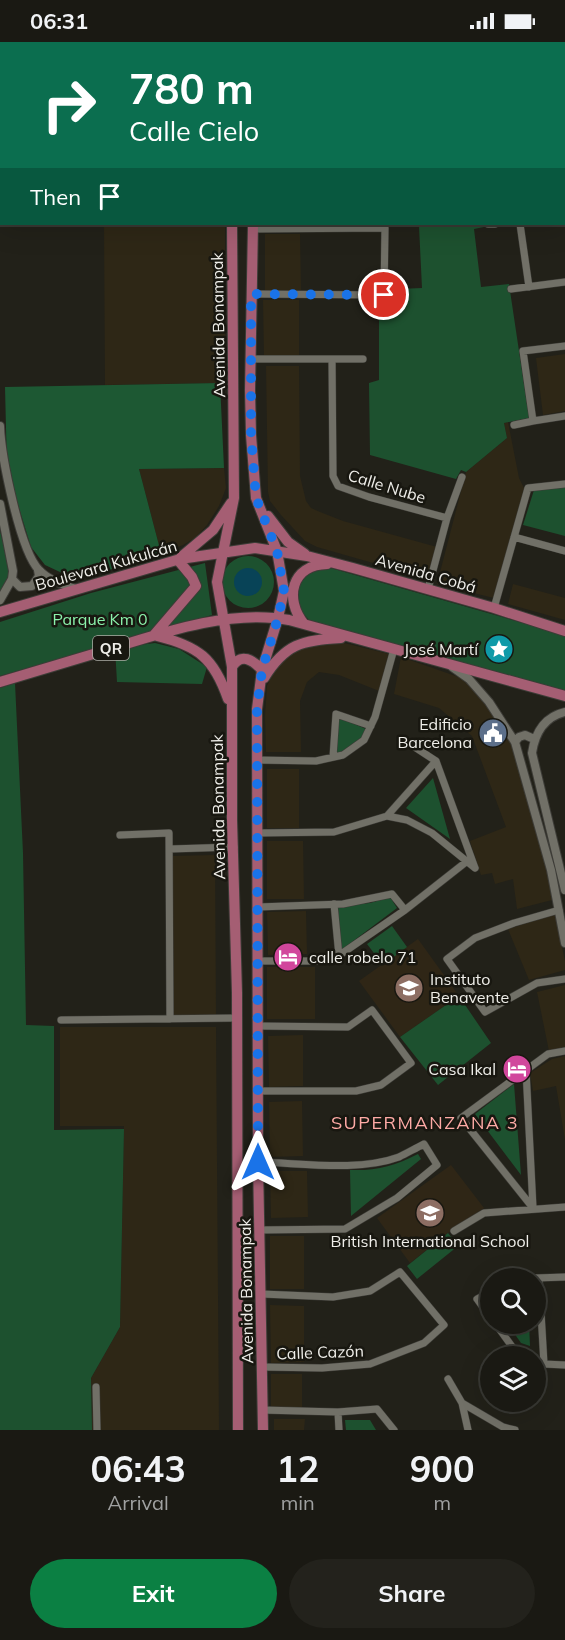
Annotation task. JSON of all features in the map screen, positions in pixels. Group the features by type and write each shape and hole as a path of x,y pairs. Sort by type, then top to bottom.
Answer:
{"main road":[{"name":"Avenida Bonampak","path":"232,225 234,498 217,582 232,667 237,1018 238,1430"},
{"name":"Avenida Bonampak","path":"253,226 250,390 256,498 277,551 284,591 262,670 257,709 258,1162 263,1430"},
{"path":"233,391 241,398 248,395 250,390"},
{"path":"235,435 243,430 251,435"},
{"path":"231,709 221,678 212,663 188,646 154,635 196,586 194,579 177,560 213,530 234,498"},
{"path":"256,498 288,542 307,556"},
{"path":"218,571 240,549 255,548 281,570"},
{"name":"Avenida Cobá","path":"255,548 307,556 494,608 565,631"},
{"name":"Boulevard Kukulcán","path":"0,612 177,560 240,549"},
{"path":"304,624 296,613 293,602 297,580 314,566 325,564 344,566"},
{"path":"219,600 244,618"},
{"path":"259,617 266,615 282,600"},
{"path":"224,620 278,618 565,696"},
{"name":"QR","path":"0,682 154,635 224,620"},
{"path":"259,686 276,659 297,645 321,639 352,638"},
{"path":"232,667 237,660 245,658 256,663 262,670"}],"street":[{"path":"520,225 529,287"},
{"path":"251,294 384,295 385,228 253,226"},
{"path":"511,289 565,282"},
{"path":"533,420 523,351 565,346"},
{"path":"251,359 363,359"},
{"name":"Calle Nube","path":"332,359 333,477 338,486 369,497 447,518"},
{"path":"513,425 565,416"},
{"path":"0,426 8,484 28,551 39,576 32,586 20,587 12,579"},
{"path":"428,589 447,518 462,477"},
{"path":"494,608 528,488 565,484"},
{"path":"0,504 11,555 12,579 0,600"},
{"path":"514,537 565,551"},
{"path":"38,570 56,582 76,589"},
{"path":"256,760 316,761 343,755 364,740 375,717 394,649"},
{"path":"452,666 469,679 489,702 515,742 551,870 565,943"},
{"path":"565,712 550,718 540,728 534,739 532,753 565,890"},
{"path":"333,757 336,714 370,726"},
{"path":"515,742 519,737 525,735 534,739"},
{"path":"258,833 334,832 387,816 407,820 432,833 475,868 436,761 413,746"},
{"path":"387,816 436,761"},
{"path":"120,835 169,833 170,1019"},
{"path":"170,849 234,847"},
{"path":"258,961 331,961 405,910 466,862"},
{"path":"258,907 334,904 369,900 392,894 405,910"},
{"path":"334,904 339,956"},
{"path":"559,910 514,922 475,938 447,959 485,1012 537,983 565,979"},
{"path":"258,1026 348,1027 372,1010 411,1064 381,1085 356,1091 258,1091"},
{"path":"61,1020 237,1018"},
{"path":"532,1208 461,1118 548,1054 565,1051"},
{"path":"526,1070 532,1208"},
{"path":"258,1162 370,1164 399,1157 424,1144 437,1165 397,1198 345,1229 260,1230"},
{"path":"454,1231 484,1213 565,1207"},
{"name":"Calle Cazón","path":"262,1294 333,1297 370,1291 400,1272 444,1325 424,1343 370,1364 322,1368 262,1367"},
{"path":"546,1278 565,1277"},
{"path":"546,1364 565,1365"},
{"path":"448,1379 462,1403 468,1430"},
{"path":"96,1386 97,1430"},
{"path":"462,1403 503,1427 515,1430"},
{"path":"262,1410 338,1412 377,1409 394,1430"},
{"path":"338,1412 339,1430"}],"shaded area":[{"path":"104,225 225,225 225,383 105,385"},
{"path":"265,234 300,234 301,290 265,291"},
{"path":"263,300 299,300 299,356 264,357"},
{"path":"565,354 565,411 543,415 536,358"},
{"path":"266,366 299,366 300,476 306,501 311,508 343,521 437,547 429,579 317,547 305,541 270,501"},
{"path":"508,422 519,478 525,490 498,599 437,584 466,472 507,438 504,423"},
{"path":"224,468 226,488 219,506 207,525 195,538 161,553 139,469"},
{"path":"513,584 565,598 565,620 508,604"},
{"path":"340,642 389,654 379,691 339,675 319,672 307,682 300,701 301,752 266,752 267,686 281,658 309,643"},
{"path":"401,657 467,680 489,705 513,744 546,865 552,900 517,909 513,879 495,884 492,873 481,875 470,841 506,827 472,736 439,708 394,694"},
{"path":"267,769 299,769 299,828 267,828"},
{"path":"267,841 303,841 304,899 267,899"},
{"path":"215,855 216,1016 174,1016 172,856"},
{"path":"306,911 307,954 268,955 267,912"},
{"path":"555,914 565,970 529,980 508,929"},
{"name":"Instituto Benavente","path":"418,939 459,996 400,1037 359,981"},
{"path":"267,967 315,967 315,1019 267,1019"},
{"path":"565,985 565,1047 549,1051 537,992"},
{"path":"60,1027 216,1027 219,1430 92,1430 91,1378 120,1327 124,1126 60,1126"},
{"path":"303,1035 303,1086 269,1087 268,1036"},
{"path":"565,1056 565,1140 556,1086 533,1091 530,1073 552,1059"},
{"path":"302,1101 303,1156 270,1157 269,1102"},
{"name":"British International School","path":"451,1165 484,1208 410,1263 377,1218"},
{"path":"270,1171 307,1171 308,1217 271,1218"},
{"path":"270,1236 304,1236 304,1289 270,1289"},
{"path":"270,1305 304,1306 304,1362 271,1363"},
{"path":"271,1374 302,1374 302,1407 271,1407"},
{"path":"274,1419 305,1419 304,1430 274,1430"}],"green space":[{"path":"483,225 484,227 474,229 481,287 509,284 529,418 504,423 507,438 466,472 461,470 456,479 370,455 369,383 379,380 379,300 400,300 399,289 422,288 419,226 397,226"},
{"path":"220,383 224,468 139,469 161,553 139,562 75,579 45,565 31,547 7,469 5,387"},
{"path":"565,487 565,536 523,525 534,490"},
{"path":"0,531 11,571 0,593"},
{"path":"243,556 253,556 267,563 274,582 267,601 253,608 243,608 233,604 226,597 222,587 222,577 226,567 233,560"},
{"name":"Parque Km 0","path":"205,563 212,615 0,676 0,622 91,593"},
{"path":"320,565 565,635 565,693 309,620 295,604 298,584 308,572"},
{"path":"155,643 179,649 207,667 202,684 117,682 115,648"},
{"path":"15,683 23,853 26,1025 54,1026 54,1130 124,1129 120,1327 91,1378 92,1430 0,1430 0,688"},
{"path":"338,717 366,729 354,746 335,756"},
{"path":"433,778 450,839 406,808"},
{"path":"390,897 397,908 340,951 337,906 370,903"},
{"path":"392,926 407,947 383,965 367,944"},
{"path":"459,996 491,1043 438,1085 400,1037"},
{"path":"514,1084 521,1175 475,1114"},
{"path":"418,1154 421,1159 351,1216 350,1170 385,1167"},
{"path":"448,1233 458,1246 417,1279 407,1266"},
{"path":"515,1334 529,1334 530,1346 521,1343"},
{"path":"345,1420 370,1420 376,1430 346,1430"}],"water":[{"path":"248,568 258,572 262,582 258,592 248,596 238,592 234,582 238,572"}],"place":[{"name":"José Martí","path":"499,649"},
{"name":"Edificio Barcelona","path":"493,733"},
{"name":"calle robelo 71","path":"288,957"},
{"name":"Instituto Benavente","path":"409,988"},
{"name":"Casa Ikal","path":"517,1069"},
{"name":"British International School","path":"430,1213"}],"district":[{"name":"SUPERMANZANA 3","path":"425,1122"}],"route":[{"path":"258,1162 257,709 262,670 284,591 277,551 256,498 251,435 251,294 384,295"}]}
